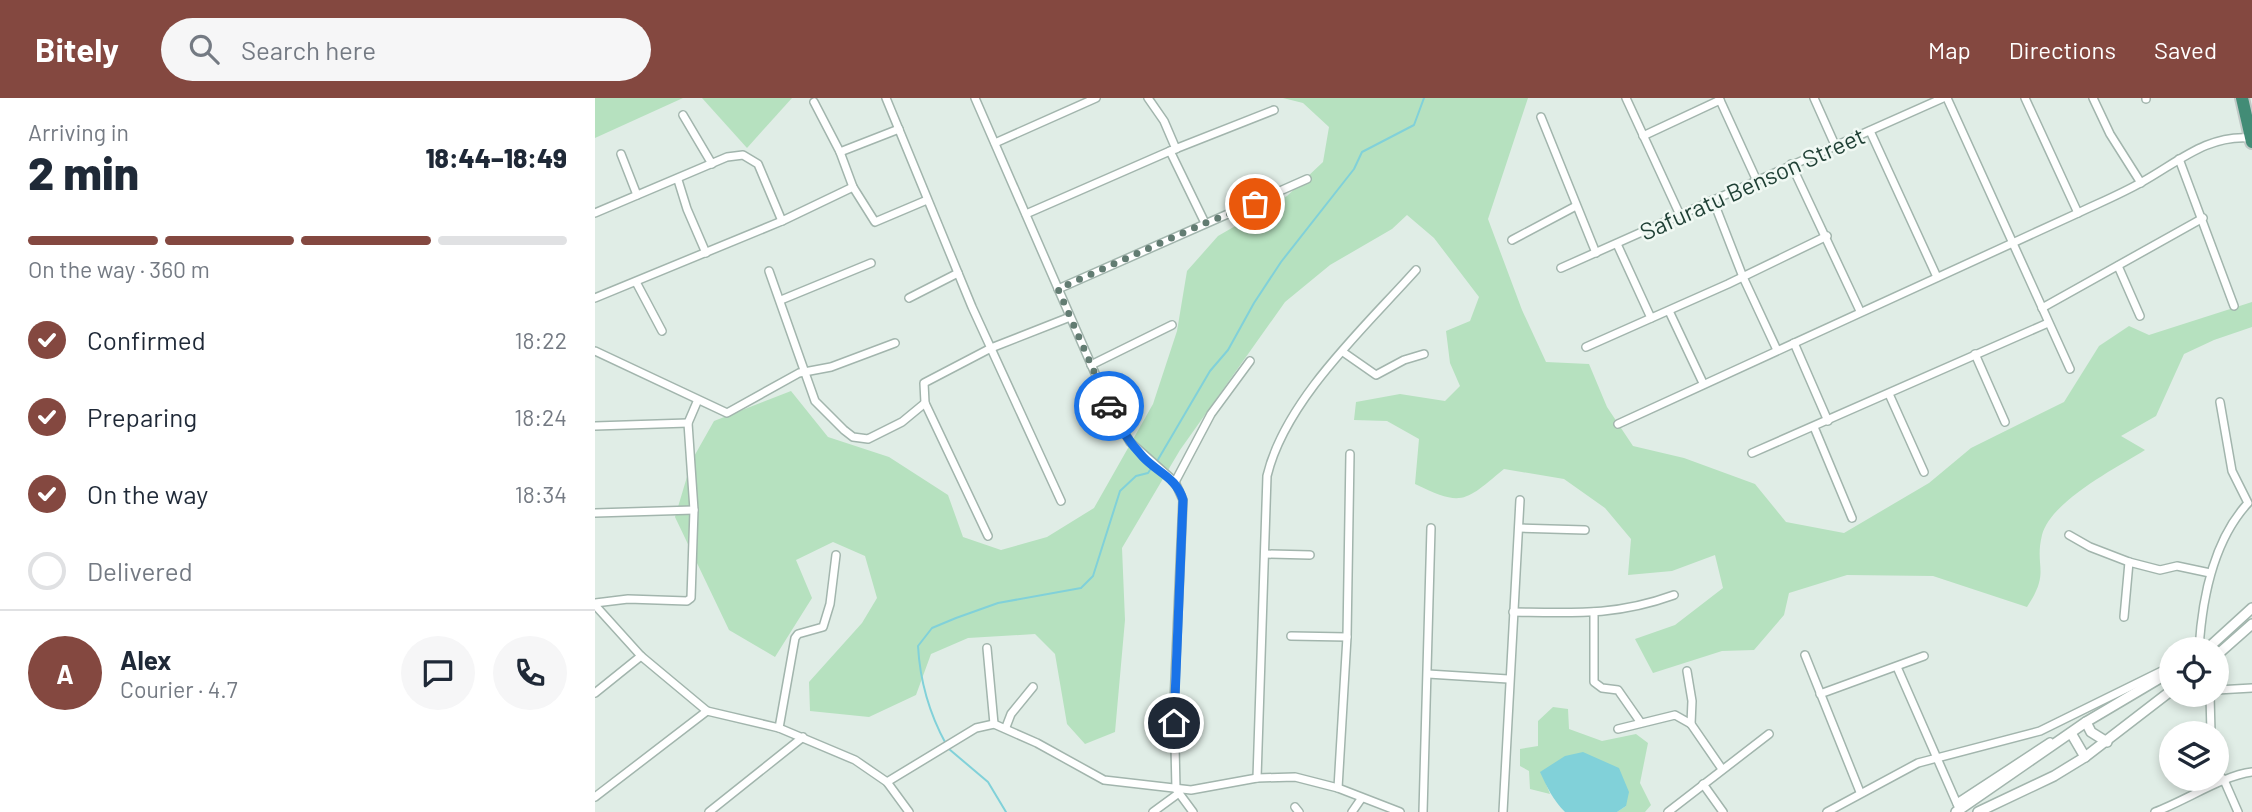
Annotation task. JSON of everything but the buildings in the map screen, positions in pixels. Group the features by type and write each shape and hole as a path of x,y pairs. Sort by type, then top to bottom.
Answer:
{"highway":[{"path":"2242,98 2252,140"}],"street":[{"path":"886,98 958,273 1061,501"},
{"path":"975,98 1119,425 1146,460 1175,482 1183,500 1174,702 1177,791 1193,812"},
{"path":"995,143 1097,98"},
{"path":"1148,98 1164,121 1173,150 1205,223"},
{"path":"1626,98 1680,215"},
{"path":"1814,98 1835,145"},
{"path":"1945,98 2070,369"},
{"name":"Safuratu Benson Street","path":"1561,268 1945,98"},
{"path":"2025,98 2078,213"},
{"path":"2093,98 2110,134 2141,183"},
{"path":"1643,136 1719,99 1757,181"},
{"path":"814,102 840,152 853,187 875,222 927,200"},
{"path":"1026,214 1173,150 1274,110"},
{"path":"683,115 712,164"},
{"path":"1541,117 1596,253"},
{"path":"840,152 899,129"},
{"path":"1870,131 1937,276"},
{"path":"1618,424 2078,213 2141,183 2179,159 2224,138 2252,140"},
{"path":"621,154 637,195"},
{"path":"595,212 736,155 750,157 758,164 782,221"},
{"path":"2179,159 2234,306"},
{"path":"1791,164 1860,311"},
{"path":"1058,289 1205,223 1255,204 1307,178"},
{"path":"678,180 684,202 706,253"},
{"path":"595,298 782,221 853,187"},
{"path":"1713,200 1743,277 1777,350"},
{"path":"1512,240 1576,206"},
{"path":"2042,308 2203,218"},
{"path":"1586,347 1743,277 1826,236"},
{"path":"1617,244 1651,318"},
{"path":"781,300 871,263"},
{"path":"2118,266 2140,316"},
{"path":"1257,778 1267,476 1272,458 1318,383 1416,270"},
{"path":"769,271 815,401 822,411 859,440 878,435 902,422 925,403"},
{"path":"909,298 958,273"},
{"path":"636,282 662,331"},
{"path":"1669,311 1703,383"},
{"path":"988,536 925,403 924,383 927,379 991,348 1070,317"},
{"path":"1752,453 2048,323"},
{"path":"1091,365 1172,325"},
{"path":"595,351 727,414 777,385 895,343"},
{"path":"1794,343 1828,421"},
{"path":"1343,352 1376,375 1404,360 1424,354"},
{"path":"1975,354 2004,422"},
{"path":"1175,482 1212,414 1251,361"},
{"path":"1889,394 1923,472"},
{"path":"595,604 628,599 687,601 692,594 694,510 688,423 697,402"},
{"path":"2200,637 2210,573 2227,536 2248,503 2232,471 2220,402"},
{"path":"595,426 688,423"},
{"path":"1814,427 1852,518"},
{"path":"1338,788 1347,638 1350,454"},
{"path":"1503,812 1508,679 1520,500"},
{"path":"595,513 694,510"},
{"path":"1423,812 1431,528"},
{"path":"1519,528 1585,530"},
{"path":"2069,535 2089,547 2129,562 2160,570 2177,566 2210,573"},
{"path":"1266,554 1310,555"},
{"path":"779,728 795,638 798,634 823,627 830,604 836,555"},
{"path":"2124,617 2129,562"},
{"path":"1513,612 1594,612 1636,608 1674,595"},
{"path":"595,604 641,656 707,711 779,728 855,760 887,782 909,812"},
{"path":"2220,637 2252,608"},
{"path":"1594,612 1594,682 1602,688 1618,690 1641,723"},
{"path":"2229,644 2252,624"},
{"path":"1291,636 1347,638"},
{"path":"987,648 994,724"},
{"path":"1805,655 1860,792"},
{"path":"595,693 641,656"},
{"path":"1820,694 1924,656"},
{"path":"1897,667 1957,808"},
{"path":"1687,671 1692,701 1691,724"},
{"path":"1827,812 1918,763 2029,735 2159,672"},
{"path":"1428,674 1508,679"},
{"path":"1957,808 2086,722 2159,679"},
{"path":"1006,727 1011,714 1033,687"},
{"path":"2229,689 2252,688"},
{"path":"1957,808 2099,710 2101,700"},
{"path":"1978,812 2054,776 2107,742 2159,701"},
{"path":"595,797 707,711"},
{"path":"1618,730 1675,715 1691,724 1722,769"},
{"path":"2086,722 2091,732 2107,742"},
{"path":"887,782 976,727 994,724 1006,727 1104,780 1177,791 1257,778 1295,777 1338,788 1400,812"},
{"path":"2071,733 2085,757"},
{"path":"1668,812 1769,734"},
{"path":"709,812 803,737"},
{"path":"2229,779 2252,772"},
{"path":"1703,784 1723,812"},
{"path":"1153,812 1177,791"},
{"path":"2155,812 2204,791"},
{"path":"2229,791 2238,812"},
{"path":"1352,812 1361,799"}],"green space":[{"path":"595,98 683,98 595,138"},
{"path":"702,98 792,98 747,148"},
{"path":"1283,98 1528,98 1488,219 1522,310 1546,362 1589,364 1607,407 1633,446 1684,458 1755,484 1786,522 1844,533 1929,483 1971,448 2064,402 2099,346 2129,326 2149,335 2252,302 2252,327 2184,354 2156,416 2121,436 2145,450 2086,486 2048,522 2040,546 2040,577 2027,607 1933,576 1847,575 1789,593 1784,615 1754,650 1722,651 1653,673 1635,639 1675,625 1723,588 1715,555 1672,571 1628,575 1631,539 1605,508 1564,479 1504,469 1463,498 1444,496 1415,484 1419,439 1387,421 1354,420 1356,402 1400,394 1445,401 1460,386 1450,363 1446,331 1470,321 1479,297 1434,238 1407,215 1392,229 1330,265 1285,302 1180,450 1122,548 1125,620 1115,732 1085,744 1067,724 1055,654 1035,634 968,638 931,654 916,695 869,717 810,711 809,682 862,623 877,598 865,556 833,542 796,560 812,598 775,657 729,630 675,517 692,460 714,421 791,391 828,437 889,457 948,495 963,537 1001,550 1047,537 1094,508 1153,404 1177,331 1187,271 1218,236 1287,196 1323,162 1329,127 1303,103"},
{"path":"1553,707 1568,709 1569,729 1602,741 1636,734 1648,743 1640,783 1651,805 1645,812 1617,812 1626,806 1541,771 1550,794 1530,789 1529,771 1520,766 1520,749 1538,746 1538,721"}],"water":[{"path":"1583,752 1619,768 1629,792 1626,806 1617,812 1565,812 1557,803 1540,772 1565,756"}],"waterway":[{"path":"1156,463 1210,371 1228,350 1281,262 1354,169 1362,152 1414,125 1424,98"},
{"path":"946,744 926,697 918,646 932,628 998,603 1081,588 1093,576 1120,491 1136,476 1148,473 1152,467"},
{"path":"949,749 988,782 1006,812"}],"way so far":[{"path":"1109,406 1058,289 1205,223 1255,204"}],"route":[{"path":"1109,406 1130,442 1146,460 1175,482 1183,500 1174,723"}]}
